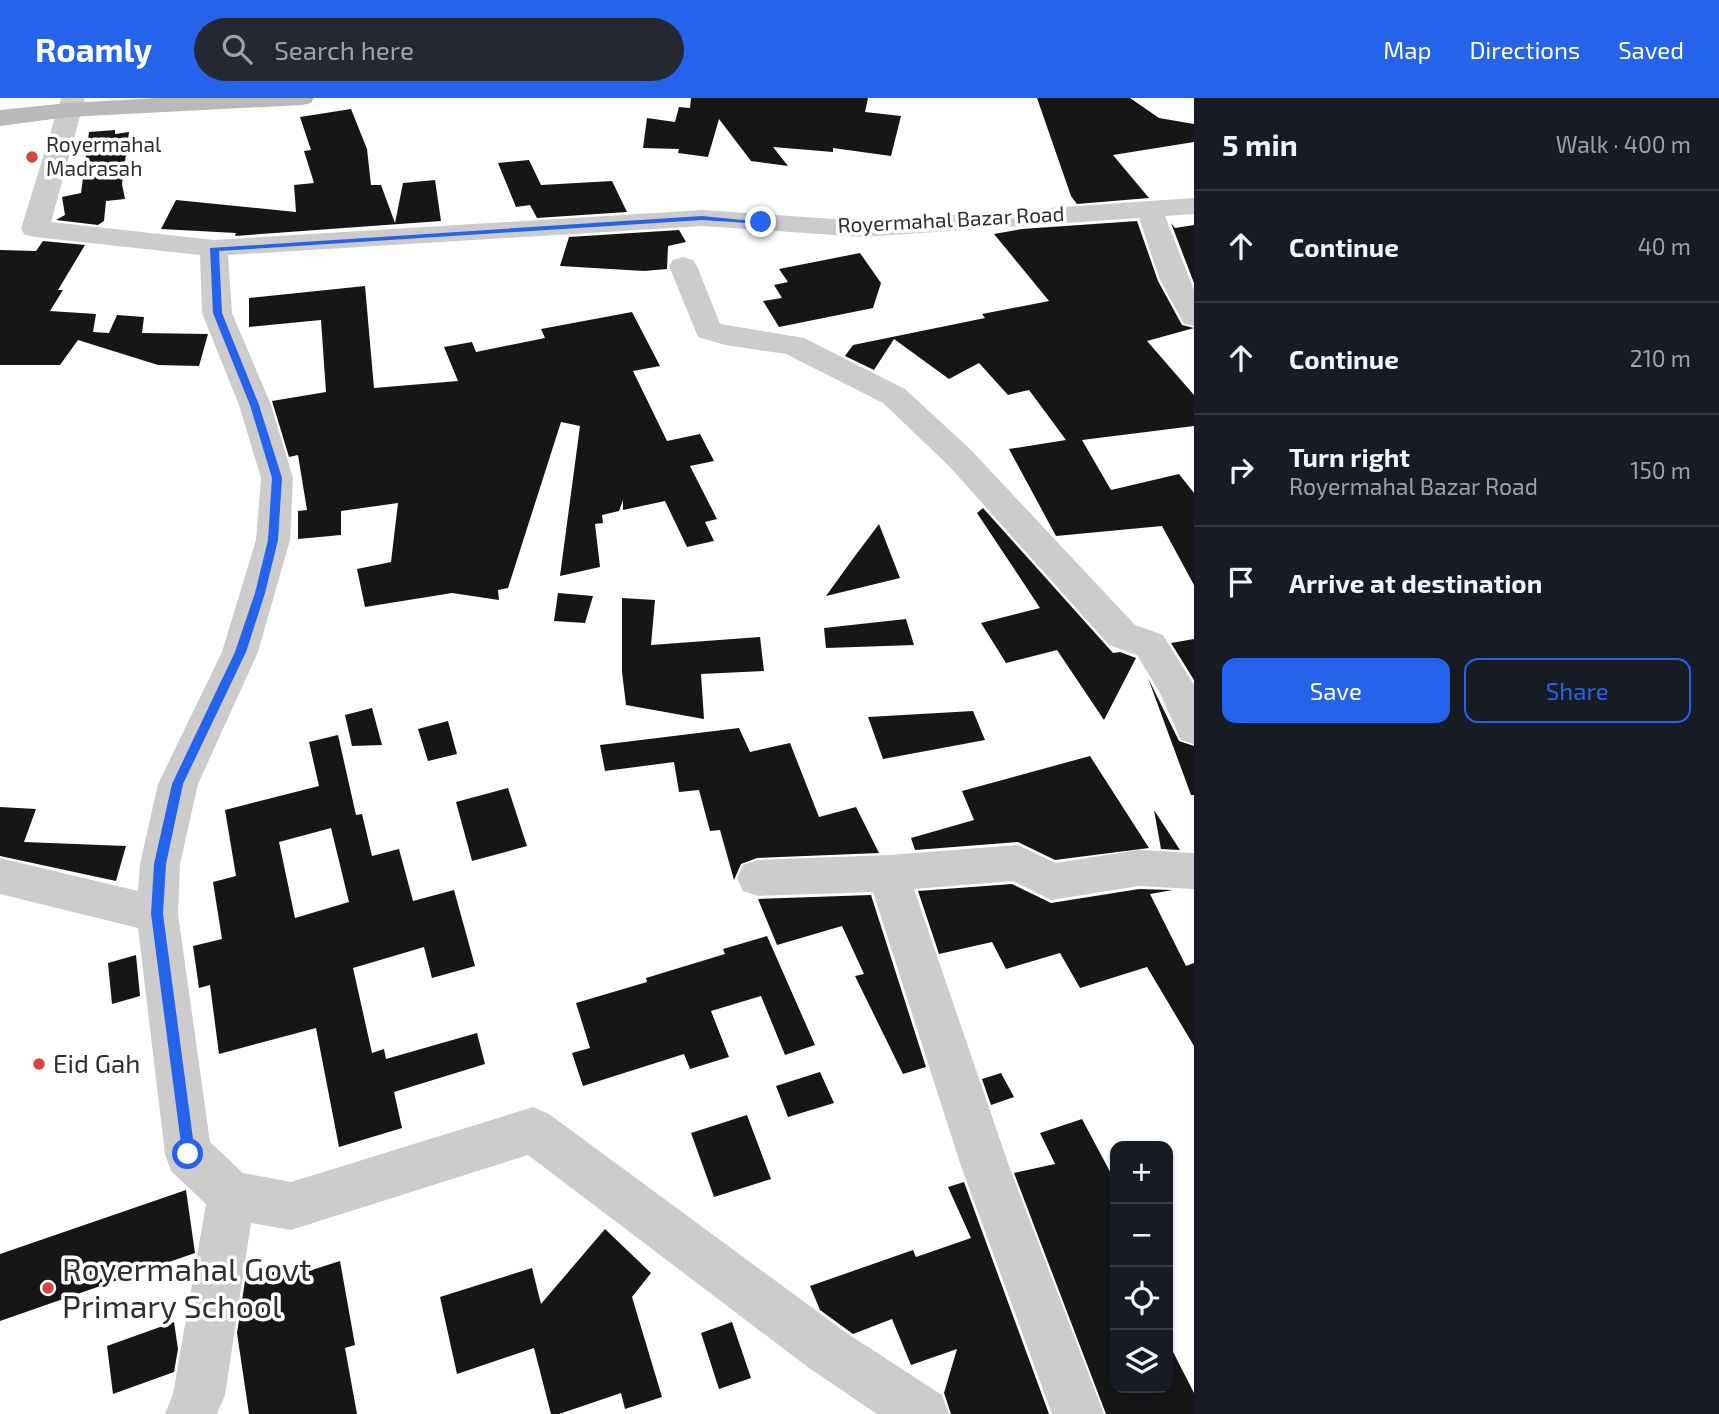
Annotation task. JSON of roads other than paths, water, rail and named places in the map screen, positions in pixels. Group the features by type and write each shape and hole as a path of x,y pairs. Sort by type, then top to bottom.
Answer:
{"main road":[{"path":"0,105 302,98"},
{"path":"0,118 71,102"}],"street":[{"name":"Royermahal Bazar Road","path":"71,102 35,229 214,248 702,218 863,229 1194,206"},
{"path":"1149,209 1174,280 1194,317"},
{"path":"214,248 217,313 255,405 277,478 273,540 240,652 178,784 160,864 157,914 188,1154 231,1195 291,1206 533,1129 827,1350 923,1414"},
{"path":"683,266 708,330 725,336 793,345 894,396 960,458 1122,635 1150,645 1177,688 1194,729"},
{"path":"758,878 889,873 1018,863 1051,882 1139,868 1194,872"},
{"path":"889,873 899,913 985,1167 1078,1414"},
{"path":"0,876 157,914"},
{"path":"191,1414 199,1395 231,1195"}],"place":[{"name":"Royermahal Madrasah","path":"32,157"},
{"name":"Eid Gah","path":"39,1064"},
{"name":"Royermahal Govt Primary School","path":"48,1288"}]}
